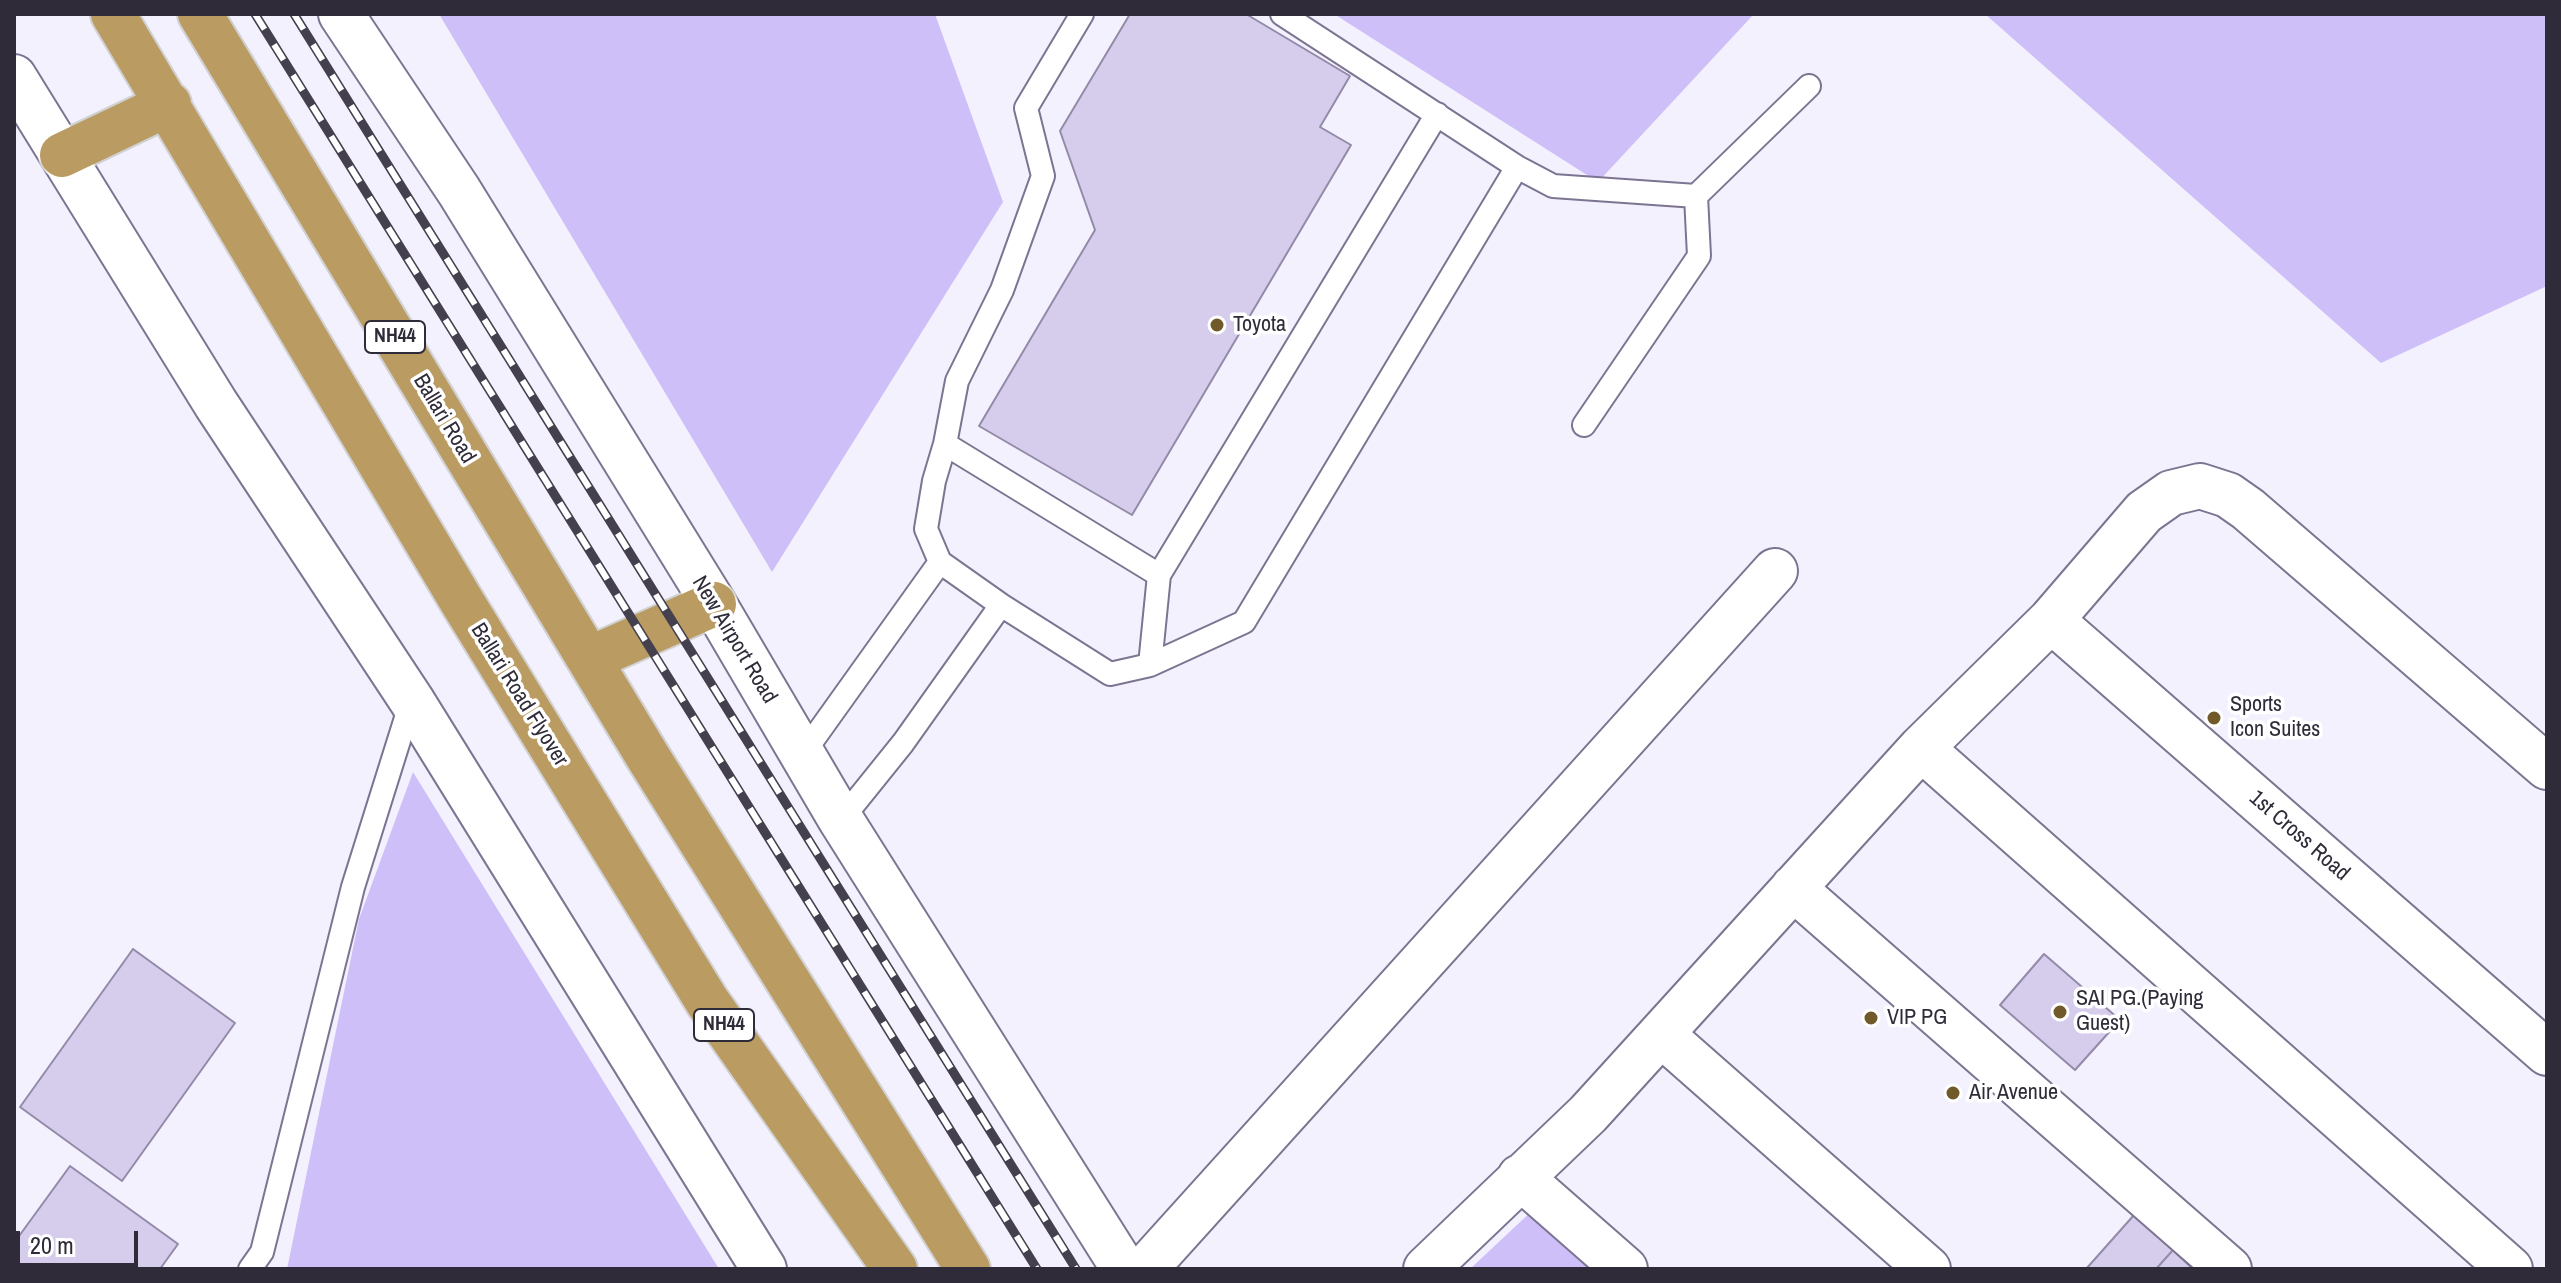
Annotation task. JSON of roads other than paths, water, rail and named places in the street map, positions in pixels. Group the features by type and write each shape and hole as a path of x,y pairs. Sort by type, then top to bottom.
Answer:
{"highway":[{"name":"NH44","path":"113,14 169,104"},
{"name":"Ballari Road","path":"200,14 589,659"},
{"path":"62,155 169,104"},
{"name":"Ballari Road Flyover","path":"169,104 461,600 707,1001 895,1269"},
{"path":"589,659 714,604"},
{"name":"NH44","path":"589,659 968,1269"}],"street":[{"name":"New Airport Road","path":"341,14 459,191 714,604 841,820 1124,1269"},
{"path":"14,77 216,404 412,701 764,1269"},
{"path":"1426,1269 1588,1114 1921,748 2051,620 2144,512 2171,493 2200,486 2228,495 2248,509 2547,767"},
{"path":"1145,1269 1775,571"},
{"name":"1st Cross Road","path":"2051,620 2547,1053"},
{"path":"1921,748 2510,1269"},
{"path":"1793,888 2229,1269"},
{"path":"1661,1034 1928,1269"},
{"path":"1520,1177 1625,1269"}],"lane":[{"path":"1082,14 1026,108 1043,176 1002,290 957,381 926,529 940,562 1110,674 1150,665 1244,622 1517,167"},
{"path":"1282,14 1517,167 1553,186 1696,196 1809,86"},
{"path":"1150,665 1159,575 1437,114"},
{"path":"1584,425 1699,256 1696,196"},
{"path":"945,444 1159,575"},
{"path":"802,755 940,562"},
{"path":"841,820 903,743 1001,605"},
{"path":"250,1269 262,1252 353,887 412,701"}],"railway":[{"path":"255,14 1037,1269"},
{"path":"294,14 1076,1269"}],"place":[{"name":"Toyota","path":"1217,325"},
{"name":"Sports Icon Suites","path":"2214,718"},
{"name":"SAI PG.(Paying Guest)","path":"2060,1012"},
{"name":"VIP PG","path":"1871,1018"},
{"name":"Air Avenue","path":"1953,1093"}]}
